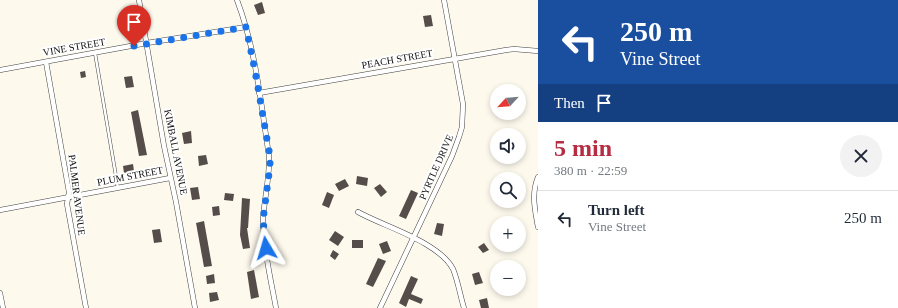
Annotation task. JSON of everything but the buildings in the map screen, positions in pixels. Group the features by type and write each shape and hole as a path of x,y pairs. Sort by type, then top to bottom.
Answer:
{"street":[{"name":"KIMBALL AVENUE","path":"139,0 170,178 176,202 195,308"},
{"path":"237,0 246,27 270,156 264,211 264,234 276,308"},
{"name":"PYRTLE DRIVE","path":"380,308 459,137 463,116 463,104 444,0"},
{"name":"VINE STREET","path":"0,70 147,43 246,27"},
{"name":"PEACH STREET","path":"259,93 506,50 514,49 538,51"},
{"name":"PALMER AVENUE","path":"46,62 68,185 69,192 67,204 86,308"},
{"name":"PLUM STREET","path":"0,210 170,178"},
{"path":"538,178 535,184 534,200 538,227"},
{"path":"358,212 437,251 450,264 464,308"},
{"path":"0,293 3,308"}],"lane":[{"path":"95,53 118,188"}],"route":[{"path":"134,46 246,27 270,156 263,220 266,248"}]}
